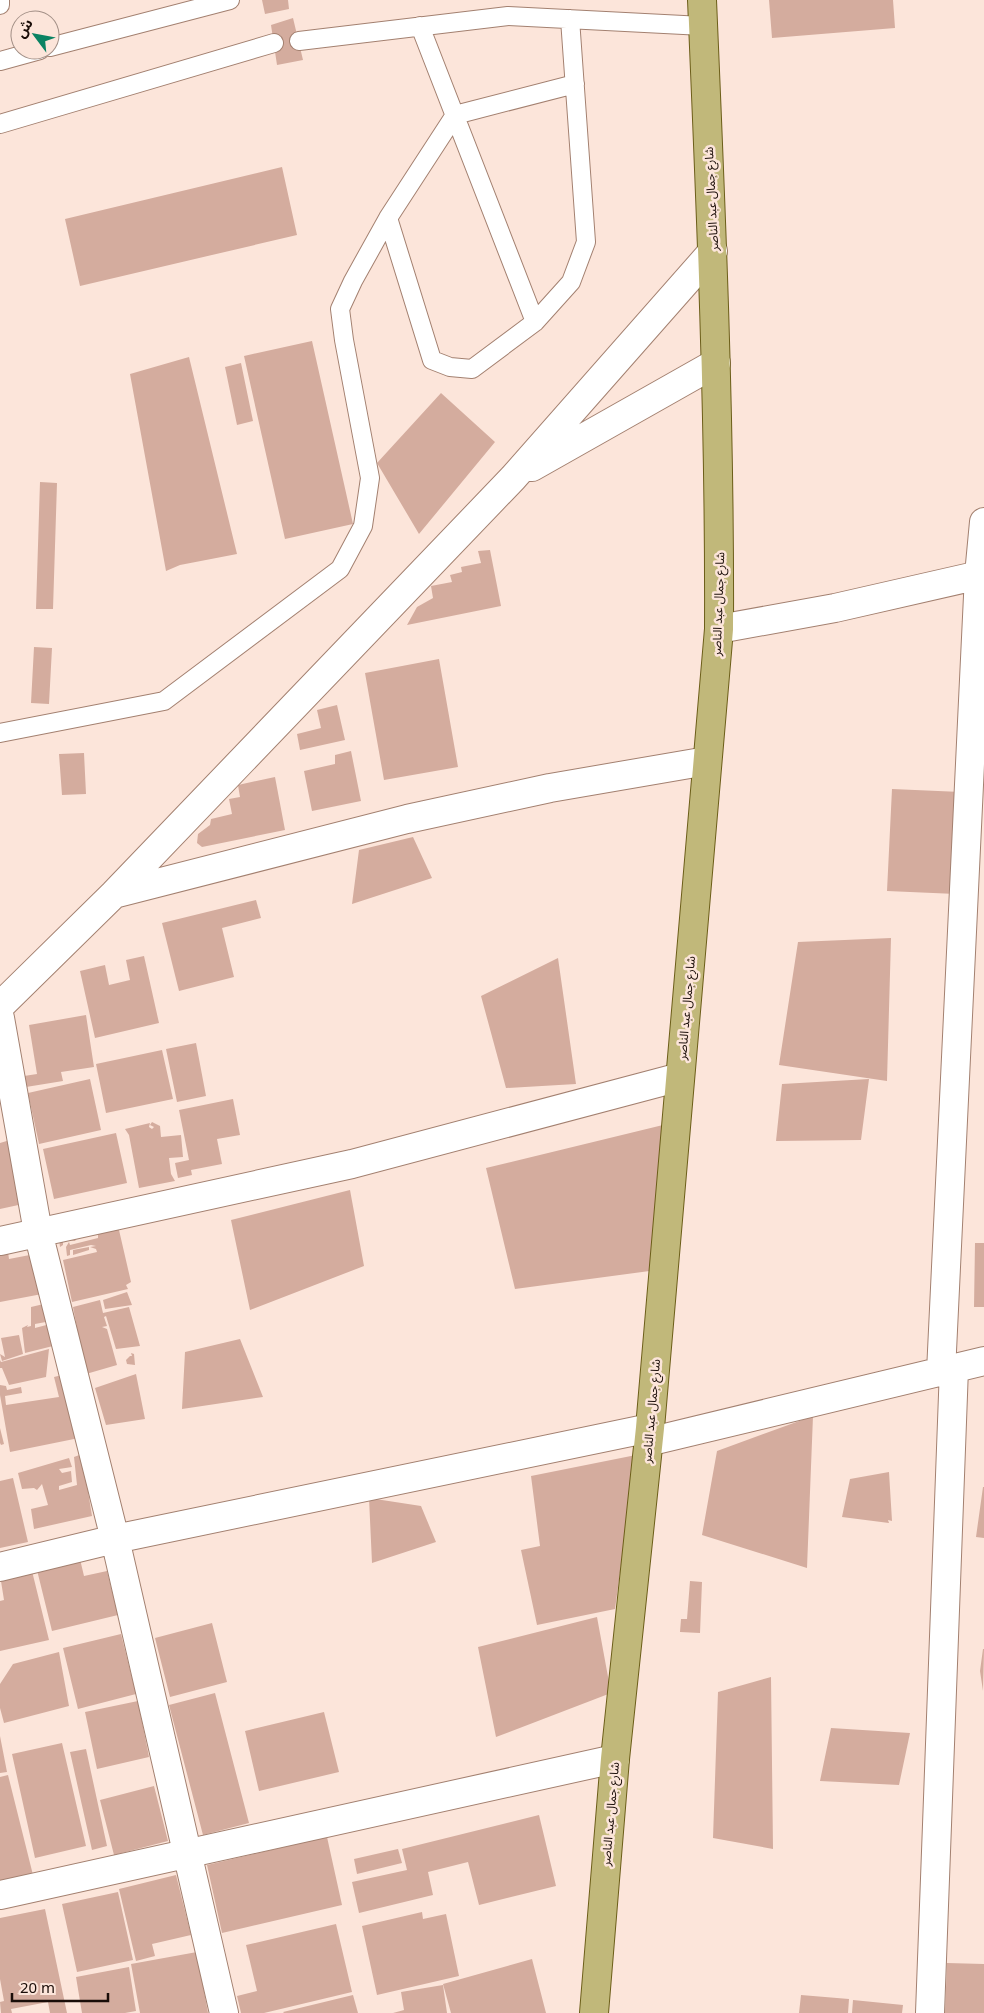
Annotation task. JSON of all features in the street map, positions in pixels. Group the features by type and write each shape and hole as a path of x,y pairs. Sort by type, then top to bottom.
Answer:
{"main road":[{"name":"شارع جمال عبد الناصر","path":"594,2013 615,1759 649,1435 719,629 720,498 714,251 703,13"}],"street":[{"path":"0,1006 114,894 513,478 714,251"},
{"path":"513,478 716,363"},
{"path":"930,2013 948,1370 984,522"},
{"path":"719,629 835,608 982,575"},
{"path":"114,894 407,819 550,788 707,761"},
{"path":"0,1018 38,1232 115,1539 224,2013"},
{"path":"0,1241 352,1164 680,1077"},
{"path":"0,1567 115,1539 649,1435 984,1361"},
{"path":"0,1895 615,1759"}],"lane":[{"path":"0,0 0,5"},
{"path":"60,45 230,0"},
{"path":"299,41 508,16 570,19 703,13"},
{"path":"388,218 432,360 450,368 472,369 535,322 571,282 586,242 570,19"},
{"path":"420,26 535,322"},
{"path":"0,124 274,44"},
{"path":"0,733 164,701 340,569 363,526 370,478 344,340 340,308 353,281 388,218 455,116 575,84"}],"building":[{"path":"262,0 288,0 289,9 265,14"},
{"path":"769,0 893,0 895,28 772,38"},
{"path":"293,18 303,60 277,65 271,25"},
{"path":"282,167 297,235 80,286 65,219"},
{"path":"312,341 353,524 285,539 244,356"},
{"path":"189,357 237,554 180,565 166,571 130,374"},
{"path":"241,363 253,421 237,425 225,367"},
{"path":"441,393 495,442 419,534 377,463"},
{"path":"40,482 57,483 53,609 36,609"},
{"path":"490,550 501,606 407,625 417,607 433,598 431,586 452,582 450,575 462,572 461,567 481,563 478,551"},
{"path":"34,647 52,648 49,704 31,703"},
{"path":"439,659 458,767 384,780 365,673"},
{"path":"337,705 345,740 300,750 297,734 321,728 317,710"},
{"path":"351,751 361,801 312,811 304,771 335,764 335,755"},
{"path":"84,753 86,794 62,795 59,754"},
{"path":"275,777 285,830 202,847 197,843 198,834 210,825 211,819 232,814 229,799 240,797 238,785"},
{"path":"892,789 961,792 956,894 887,891"},
{"path":"413,837 432,878 352,904 359,850"},
{"path":"256,900 261,918 222,928 234,977 179,991 162,923"},
{"path":"891,938 887,1081 779,1065 798,942"},
{"path":"144,956 159,1023 95,1038 80,971 105,965 109,985 130,980 126,960"},
{"path":"558,958 576,1084 506,1088 481,996"},
{"path":"86,1015 94,1067 61,1072 63,1081 26,1087 24,1076 37,1074 29,1025"},
{"path":"196,1043 206,1096 177,1102 166,1049"},
{"path":"162,1050 173,1099 106,1113 96,1064"},
{"path":"90,1079 101,1130 39,1144 28,1093"},
{"path":"869,1079 861,1140 776,1141 782,1084"},
{"path":"233,1099 240,1135 217,1139 222,1164 191,1170 192,1175 178,1178 175,1163 189,1160 179,1110"},
{"path":"152,1122 160,1126 161,1137 181,1135 183,1157 169,1158 171,1174 175,1181 139,1188 129,1135 125,1129 150,1123 149,1127 152,1129 154,1127 150,1125"},
{"path":"663,1125 657,1270 515,1289 486,1168"},
{"path":"116,1133 127,1183 54,1199 43,1149"},
{"path":"10,1140 23,1204 0,1209 0,1143"},
{"path":"350,1190 364,1266 250,1310 231,1220"},
{"path":"116,1217 131,1282 126,1285 128,1289 72,1302 63,1260 97,1252 96,1249 90,1247 96,1246 91,1245 70,1250 70,1255 67,1256 66,1247 69,1242 70,1245 98,1238 98,1234 78,1237 75,1241 65,1240 63,1233 63,1245 60,1247 58,1231"},
{"path":"975,1243 984,1243 984,1307 974,1307"},
{"path":"7,1245 9,1259 35,1254 42,1294 0,1302 0,1246"},
{"path":"89,1247 89,1250 73,1255 73,1250"},
{"path":"127,1292 132,1305 105,1309 103,1300"},
{"path":"100,1300 103,1313 129,1307 140,1346 116,1349 106,1316 104,1317 107,1326 102,1327 107,1329 117,1365 86,1374 73,1307"},
{"path":"48,1303 51,1321 35,1324 35,1328 54,1323 53,1346 25,1353 22,1328 28,1325 27,1327 31,1326 31,1307"},
{"path":"19,1335 23,1354 2,1361 0,1354 5,1357 1,1338"},
{"path":"240,1339 263,1397 182,1409 185,1352"},
{"path":"49,1349 46,1377 9,1385 2,1368 0,1368 0,1360 1,1362"},
{"path":"131,1353 134,1354 135,1365 127,1364 126,1360 132,1356"},
{"path":"66,1374 79,1438 10,1452 0,1385 6,1386 7,1390 21,1387 22,1393 5,1396 6,1405 59,1397 54,1377"},
{"path":"136,1374 145,1419 106,1425 95,1388"},
{"path":"813,1416 807,1568 702,1535 717,1451"},
{"path":"0,1428 4,1444 1,1445 0,1443"},
{"path":"82,1454 92,1516 34,1529 31,1509 48,1505 42,1484 37,1490 34,1488 22,1489 18,1473 69,1458 72,1467 59,1469 62,1473 71,1471 72,1482 59,1486 59,1490 77,1485 74,1457"},
{"path":"636,1455 615,1609 537,1625 521,1550 540,1546 531,1476"},
{"path":"889,1472 892,1521 888,1520 889,1523 842,1517 850,1479"},
{"path":"13,1478 28,1542 0,1548 0,1481"},
{"path":"984,1487 984,1538 976,1537"},
{"path":"369,1498 421,1506 436,1542 372,1563"},
{"path":"79,1555 84,1576 107,1571 118,1615 52,1631 36,1566"},
{"path":"31,1567 49,1640 0,1651 0,1601 4,1600 0,1575"},
{"path":"690,1581 702,1582 700,1633 680,1632 681,1619 687,1619"},
{"path":"597,1617 611,1693 496,1737 478,1647"},
{"path":"212,1623 227,1682 170,1697 155,1638"},
{"path":"121,1634 136,1694 78,1709 63,1648"},
{"path":"984,1649 983,1691 980,1671"},
{"path":"59,1652 69,1706 4,1723 0,1708 0,1684 13,1664"},
{"path":"771,1677 773,1849 713,1838 718,1692"},
{"path":"215,1693 249,1823 203,1835 169,1705"},
{"path":"138,1701 149,1757 97,1769 85,1712"},
{"path":"324,1712 339,1772 259,1791 245,1731"},
{"path":"831,1728 910,1733 899,1785 820,1781"},
{"path":"0,1736 7,1772 0,1773"},
{"path":"62,1743 86,1846 35,1858 12,1754"},
{"path":"86,1749 107,1846 92,1850 70,1752"},
{"path":"8,1775 33,1875 0,1883 0,1777"},
{"path":"154,1786 168,1841 114,1855 100,1800"},
{"path":"539,1815 556,1886 479,1905 468,1862 428,1872 433,1895 359,1913 352,1882 407,1870 402,1849"},
{"path":"327,1837 342,1905 222,1933 207,1865"},
{"path":"398,1849 402,1863 357,1874 354,1859"},
{"path":"176,1875 191,1935 152,1944 155,1956 136,1961 119,1889"},
{"path":"118,1892 133,1960 77,1972 62,1904"},
{"path":"45,1909 67,2013 50,2013 48,2002 11,2009 12,2013 1,2013 0,2002 4,2001 0,1979 0,1918"},
{"path":"422,1912 423,1919 446,1914 459,1976 377,1995 362,1926"},
{"path":"336,1924 352,1992 264,2013 241,2013 237,1996 257,1991 246,1945"},
{"path":"197,1952 208,2013 140,2013 131,1964"},
{"path":"532,1959 546,2013 451,2013 443,1984"},
{"path":"947,1963 984,1964 984,2013 945,2013"},
{"path":"129,1967 136,2011 125,2013 82,2013 76,1977"},
{"path":"443,1985 447,2013 393,2013 404,2010 401,1992"},
{"path":"353,1995 358,2013 283,2012"},
{"path":"801,1995 849,1999 848,2013 799,2013"},
{"path":"853,2000 903,2005 902,2013 852,2013"}]}
